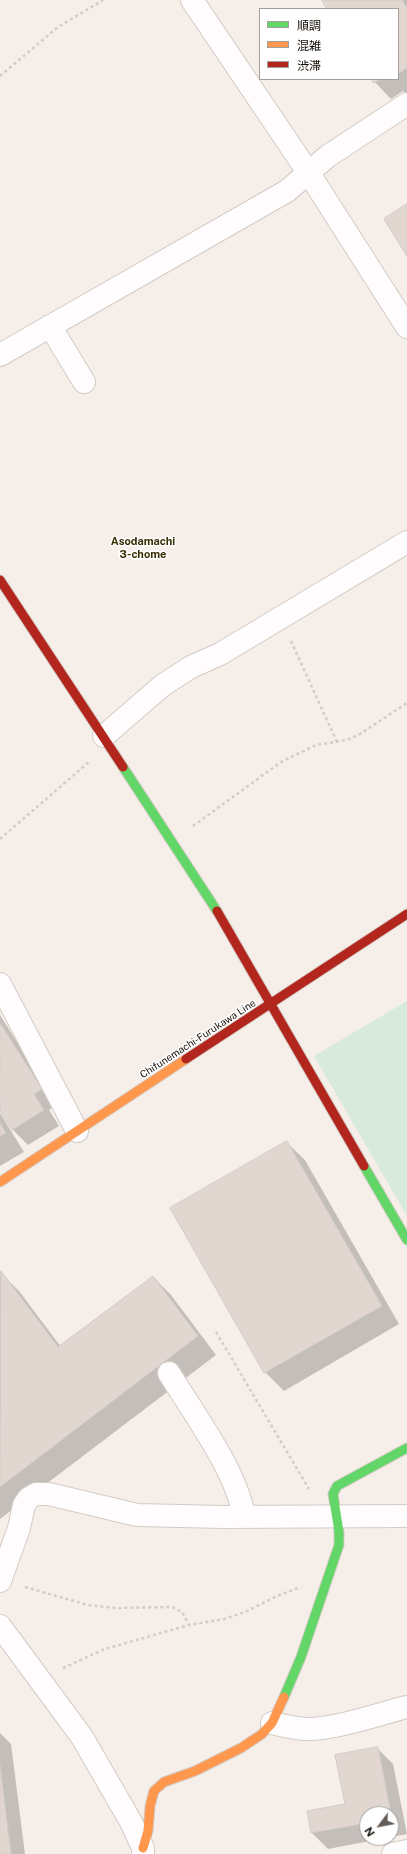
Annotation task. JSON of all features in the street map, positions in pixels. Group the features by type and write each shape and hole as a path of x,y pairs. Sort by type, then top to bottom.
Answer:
{"street":[{"path":"192,0 308,172 407,327"},
{"path":"0,355 287,191 328,156 407,104"},
{"path":"50,326 84,382"},
{"path":"106,741 163,685 190,667 220,654 407,542"},
{"path":"0,580 206,892 407,1240"},
{"name":"Chifunemachi-Furukawa Line","path":"0,1182 407,914"},
{"path":"0,984 77,1131"},
{"path":"169,1373 212,1443 233,1481 241,1500 244,1516"},
{"path":"143,1851 148,1831 150,1806 154,1791 164,1782 195,1771 241,1748 262,1734 272,1723 278,1713 301,1657 339,1545 331,1516 333,1494 337,1486 407,1448"},
{"path":"0,1581 19,1528 24,1505 29,1498 36,1494 49,1494 137,1515 407,1516"},
{"path":"0,1626 82,1737 131,1822 143,1851"},
{"path":"272,1723 293,1728 310,1729 342,1723 407,1707"},
{"path":"393,1854 407,1851"}],"path":[{"path":"0,76 58,27 103,0"},
{"path":"280,618 337,742"},
{"path":"173,841 281,762 316,745 347,740 360,734 407,703"},
{"path":"0,839 106,741"},
{"path":"216,1332 331,1516"},
{"path":"0,1581 51,1593 88,1605 116,1608 172,1607 182,1612 188,1625"},
{"path":"38,1678 105,1649 188,1625 224,1619 298,1588 325,1588"}],"green space":[{"path":"407,1001 407,1216 314,1056"}],"building":[{"path":"322,0 402,0 407,8 407,68 399,73 399,8 326,8"},
{"path":"372,80 379,80 374,83"},
{"path":"407,204 407,256 384,219"},
{"path":"0,1023 42,1089 34,1094 44,1110 12,1130 0,1111 0,1104 2,1103 0,1101"},
{"path":"0,1123 6,1133 0,1136"},
{"path":"287,1141 382,1306 264,1373 170,1208"},
{"path":"1,1271 58,1347 153,1276 198,1336 0,1487"},
{"path":"378,1747 389,1806 359,1806 359,1824 311,1833 307,1811 345,1804 335,1755"},
{"path":"0,1765 11,1854 0,1854"}],"traffic: fast":[{"path":"123,767 217,911"},
{"path":"364,1166 407,1240"},
{"path":"284,1697 301,1657 339,1545 339,1532 333,1494 337,1486 407,1448"}],"traffic: slow":[{"path":"0,1182 186,1059"},
{"path":"143,1848 148,1831 150,1806 154,1791 164,1782 195,1771 241,1748 262,1734 272,1723 284,1697"}],"traffic: jam":[{"path":"0,580 123,767"},
{"path":"217,911 364,1166"},
{"path":"186,1059 407,914"}],"district":[{"name":"Asodamachi 3-chome","path":"143,548"}]}
